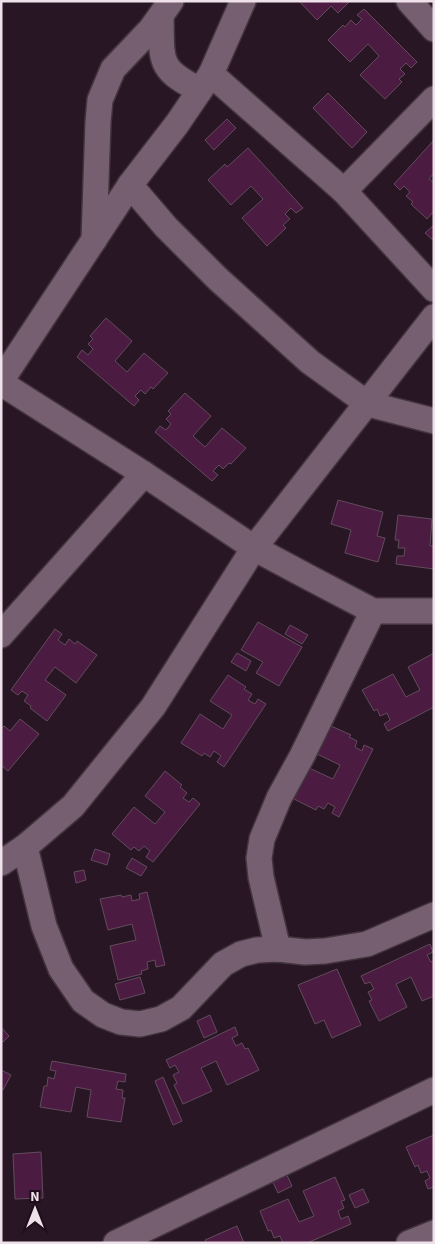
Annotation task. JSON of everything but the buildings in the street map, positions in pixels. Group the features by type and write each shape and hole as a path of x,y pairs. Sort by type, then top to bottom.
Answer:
{"street":[{"path":"243,1 205,82 177,124 130,186 1,382 144,474 254,548 373,611 434,611"},
{"path":"409,1 434,29"},
{"path":"166,9 163,58 167,68 174,76 205,82 344,191 434,289"},
{"path":"94,240 100,100 113,69 166,9"},
{"path":"344,191 434,99"},
{"path":"130,186 166,227 225,285 310,362 368,404 434,421"},
{"path":"1,863 25,847 72,806 152,707 254,548 434,318"},
{"path":"1,635 144,474"},
{"path":"278,949 261,877 259,858 262,839 279,798 302,756 373,611"},
{"path":"25,847 44,926 60,969 82,1001 104,1015 121,1022 140,1024 161,1019 181,1008 223,964 241,954 257,950 278,949 305,952 325,951 367,944 434,915"},
{"path":"127,1240 434,1090"},
{"path":"409,1243 434,1233"}]}
